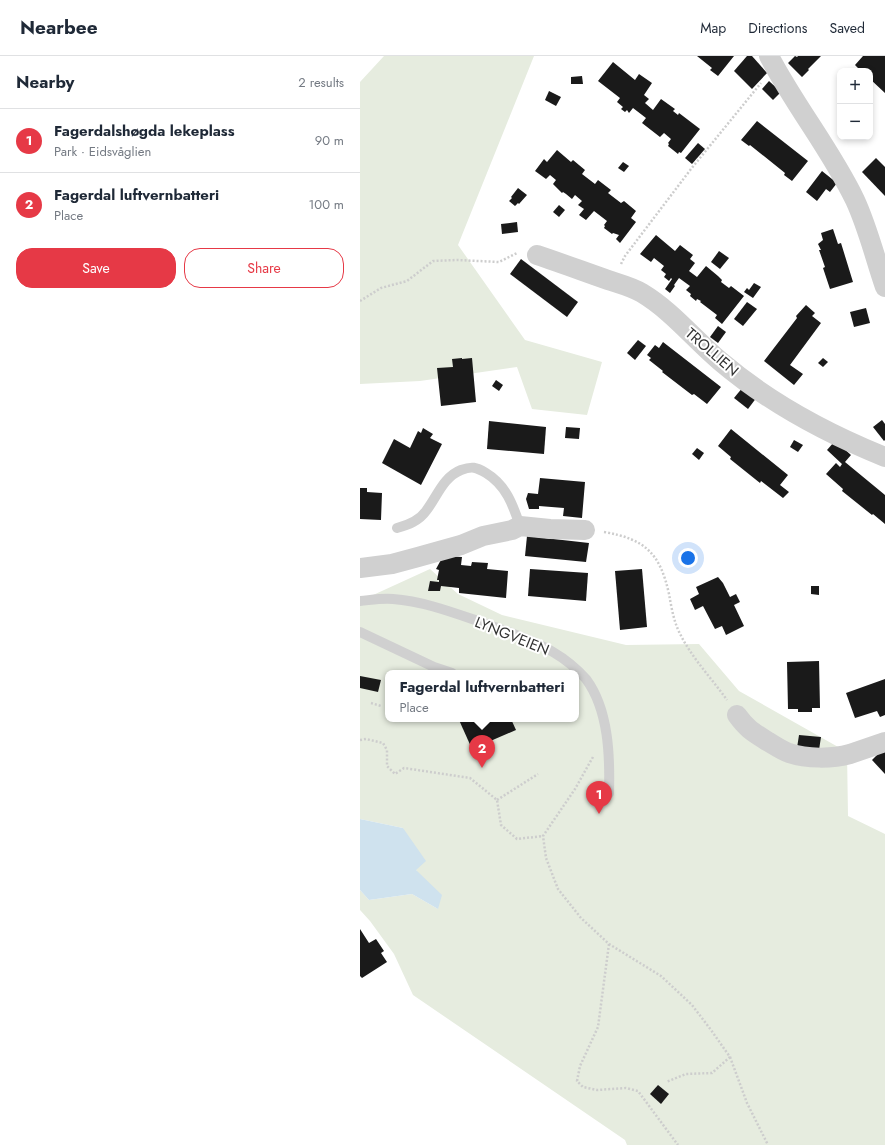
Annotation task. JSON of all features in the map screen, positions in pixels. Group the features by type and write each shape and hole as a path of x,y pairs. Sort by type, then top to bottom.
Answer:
{"street":[{"path":"772,60 791,95 836,164 855,201 869,235 885,287"},
{"name":"TROLLIEN","path":"537,255 640,292 656,302 729,369 770,397 819,426 885,457"},
{"path":"360,568 392,564 418,558 461,545 483,536 512,530 520,526 585,530"},
{"path":"737,715 744,725 753,732 788,753 801,756 832,757 850,754 885,742"}],"lane":[{"path":"398,528 411,524 425,513 444,482 453,473 469,467 477,468 499,482 513,504 520,526"},
{"name":"LYNGVEIEN","path":"360,601 395,599 445,610 525,639 553,652 577,670"},
{"path":"360,632 443,670"},
{"name":"LYNGVEIEN","path":"579,672 586,679 594,692 600,708 610,764 608,793"}],"path":[{"path":"624,256 767,76 772,60"},
{"path":"360,301 381,288 407,281 433,261 457,260 499,262 522,251 537,255"},
{"path":"585,530 626,536 638,542 650,551 661,569 668,588 676,626 690,652 714,682 737,715"},
{"path":"371,703 381,706"},
{"path":"606,735 576,789 543,836 546,858 558,889 581,918 608,944 661,976 692,1005 730,1057 747,1103 768,1145"},
{"path":"360,740 366,739 383,743 387,750 387,766 395,774 404,768 470,778 497,800 501,825 517,839 543,836"},
{"path":"497,800 538,774"},
{"path":"608,944 598,1027 580,1066 577,1081 583,1087 597,1090 626,1088 638,1091 678,1145"},
{"path":"666,1082 686,1074 712,1073 730,1057"}],"shaded area":[{"path":"384,56 534,56 458,245 525,340 602,362 587,415 532,409 517,367 420,381 360,384 360,82"},
{"path":"430,569 458,594 502,615 626,645 699,644 739,691 847,752 848,816 885,834 885,1145 627,1145 625,1140 413,995 394,954 360,910 360,890 369,900 412,894 438,909 416,870 403,828 360,819 360,601"}],"water":[{"path":"360,819 403,828 426,861 416,870 442,895 438,909 412,894 369,900 360,890"}],"building":[{"path":"697,56 734,56 718,76 710,70 712,68"},
{"path":"747,56 752,56 767,73 752,89 734,71"},
{"path":"795,56 821,56 802,77 788,63"},
{"path":"863,56 885,56 885,93 873,82 873,68 858,68 855,65"},
{"path":"613,62 635,80 639,74 652,83 644,95 649,99 645,103 653,110 661,99 675,109 673,111 678,115 679,113 700,129 681,153 679,152 678,154 668,146 671,139 664,133 660,137 642,123 646,118 633,108 629,113 627,110 625,112 621,109 623,107 617,102 620,98 598,81"},
{"path":"582,76 583,84 571,84 571,77"},
{"path":"769,81 781,92 773,100 762,89"},
{"path":"549,91 561,97 556,106 545,100"},
{"path":"757,121 808,161 792,181 784,175 785,173 750,145 749,146 741,140"},
{"path":"698,143 705,149 692,164 685,158"},
{"path":"557,150 571,162 573,160 585,170 582,174 595,184 598,180 611,190 608,193 621,203 624,201 636,211 631,218 636,222 620,243 616,239 619,235 612,234 604,228 607,221 594,211 586,220 579,215 584,209 578,205 582,201 575,195 572,199 563,192 562,193 553,184 556,180 550,175 546,179 535,171 544,159 547,162"},
{"path":"876,158 885,167 885,196 862,172"},
{"path":"623,162 629,166 624,172 618,168"},
{"path":"822,171 837,183 830,192 826,189 817,201 806,192"},
{"path":"518,188 527,195 519,204 518,203 515,206 509,201"},
{"path":"559,205 565,210 559,217 553,212"},
{"path":"517,222 518,232 502,234 501,224"},
{"path":"833,229 838,244 841,243 853,282 830,289 823,268 825,267 819,250 821,250 818,244 823,240 821,233"},
{"path":"656,235 675,251 680,245 693,255 690,259 695,263 689,271 697,277 706,266 722,280 721,282 729,288 731,286 744,296 722,324 715,318 717,315 700,302 701,301 697,299 696,301 690,296 691,294 686,290 690,286 679,278 670,293 665,289 672,279 671,278 669,281 664,277 666,274 661,270 664,266 654,258 651,262 640,254"},
{"path":"719,251 729,258 720,269 711,262"},
{"path":"521,259 578,302 567,317 510,274"},
{"path":"754,283 761,287 753,298 744,292 747,288 749,290"},
{"path":"747,302 757,309 743,326 734,319"},
{"path":"806,305 815,313 812,316 821,323 790,365 803,374 794,385 764,361 797,318 796,316"},
{"path":"866,308 870,323 854,327 850,312"},
{"path":"718,326 726,332 718,343 710,337"},
{"path":"638,340 646,346 635,360 627,353"},
{"path":"663,342 721,387 707,404 694,394 692,395 649,360 651,358 647,355 655,345 659,348"},
{"path":"472,358 476,402 441,406 437,368 453,367 452,359"},
{"path":"823,358 828,362 823,367 818,363"},
{"path":"496,380 503,385 499,391 492,386"},
{"path":"743,387 757,397 748,409 734,398"},
{"path":"882,420 885,424 884,441 873,427"},
{"path":"489,421 546,427 544,454 487,449"},
{"path":"566,427 580,428 579,439 565,438"},
{"path":"423,428 433,434 430,438 442,444 421,485 382,463 394,439 410,448 418,431 421,433"},
{"path":"731,429 788,475 780,485 789,492 783,498 761,481 760,483 730,459 731,457 718,446"},
{"path":"794,440 803,445 798,452 790,447"},
{"path":"834,442 851,455 845,462 885,495 885,524 842,491 843,489 826,474 836,463 840,467 842,464 827,450"},
{"path":"697,448 704,453 699,460 692,454"},
{"path":"540,478 585,482 582,518 563,516 564,508 539,506 539,509 529,509 526,499 528,493 538,494"},
{"path":"360,488 367,488 367,492 382,493 381,520 360,519"},
{"path":"527,536 589,543 586,562 525,556"},
{"path":"443,556 462,557 461,565 471,566 472,562 488,563 487,569 508,571 506,598 459,593 459,588 441,586 440,591 428,591 430,581 439,582 439,580 437,580 439,570 436,569"},
{"path":"530,569 588,573 586,601 528,596"},
{"path":"642,569 647,627 620,630 615,571"},
{"path":"718,577 723,583 730,597 736,594 740,602 734,605 744,626 726,635 722,626 715,629 703,606 695,610 690,599 699,594 696,587"},
{"path":"811,586 819,586 819,595 811,594"},
{"path":"819,661 820,708 812,708 812,712 798,712 798,709 788,709 787,662"},
{"path":"360,676 381,680 378,692 360,688"},
{"path":"885,679 885,715 880,717 877,711 855,718 846,693"},
{"path":"460,722 512,722 516,730 472,749"},
{"path":"799,735 821,737 819,750 797,748"},
{"path":"885,747 885,774 872,760"},
{"path":"360,929 369,943 376,939 384,951 381,953 387,962 362,978 360,976"},
{"path":"658,1085 669,1094 661,1104 650,1094"}],"place":[{"name":"Fagerdal luftvernbatteri","path":"482,768"},
{"name":"Fagerdalshøgda lekeplass","path":"599,814"}]}
